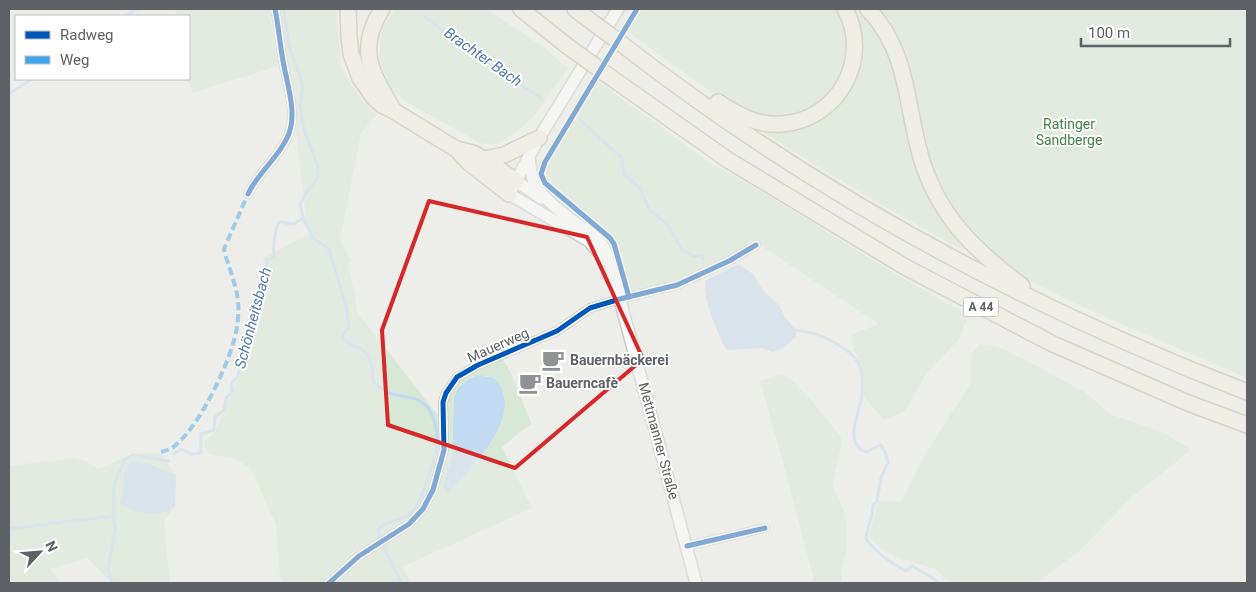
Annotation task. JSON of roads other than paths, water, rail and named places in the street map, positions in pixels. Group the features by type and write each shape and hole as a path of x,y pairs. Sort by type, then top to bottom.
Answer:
{"highway":[{"path":"348,9 352,54 360,78 374,98 382,105 456,148 474,153 484,159 512,187"},
{"path":"382,9 370,36 369,56 371,68 378,86 394,111"},
{"name":"A 44","path":"521,9 566,45 728,160 907,268 1053,344 1188,403 1247,425"},
{"path":"653,69 666,67 744,117 764,123 780,124 805,120 829,105 850,74 855,42 851,22 845,9"},
{"path":"868,9 882,26 896,51 903,70 916,139 924,165 945,211 965,238 990,262 1055,311"},
{"name":"A 44","path":"580,12 653,69 792,165 927,245 1055,311 1195,372 1247,392"},
{"path":"484,159 504,156 539,138"},
{"path":"456,148 468,162 512,187"}],"main road":[{"path":"569,218 512,187 539,138 618,9"},
{"name":"Mettmanner Straße","path":"529,156 531,171 536,185 569,218 596,236 608,254 696,583"},
{"name":"Mettmanner Straße","path":"512,187 589,241 611,268"}],"street":[{"path":"248,194 254,182 281,148 288,137 290,129 289,93 275,9"},
{"path":"620,299 677,285 729,261 756,245"},
{"name":"Mauerweg","path":"329,583 359,556 418,516 433,490 444,450 444,402 449,386 456,377 478,365 557,331 590,308 620,299"},
{"path":"687,546 765,528"}],"water":[{"path":"738,264 753,274 765,293 779,305 785,317 796,330 796,337 783,348 773,352 762,348 728,350 725,348 714,324 706,299 705,281"},
{"path":"478,375 494,378 503,392 505,407 501,423 493,439 482,454 448,492 443,487 452,456 454,398 458,388 466,381"},
{"path":"137,461 176,475 175,507 165,512 147,513 128,509 119,503 124,474 130,462"}],"waterway":[{"path":"127,15 137,9"},
{"path":"284,9 288,42 303,86 300,106 304,130 318,167 318,178 300,204 303,218 313,238 329,249 346,306 349,328 343,334 345,341 360,348 368,356 372,366 373,382 394,395 420,401 428,408 436,426 436,451 428,479 417,505 410,514 385,524 378,530 379,537 401,583"},
{"name":"Brachter Bach","path":"424,16 456,41 541,98"},
{"path":"9,94 30,80"},
{"name":"Brachter Bach","path":"580,120 622,158 624,174 640,188 650,211 667,224 682,250 693,256 702,256 703,259"},
{"name":"Schönheitsbach","path":"173,454 182,449 191,454 201,453 201,434 214,430 215,417 224,410 226,398 232,392 232,383 238,376 245,342 251,335 253,314 261,303 259,295 266,275 266,265 268,260 274,256 275,238 279,222 294,224 303,218"},
{"name":"Brachter Bach","path":"794,330 817,334 837,344 854,357 861,369 862,397 854,427 855,442 859,448 866,452 881,445 888,462 881,478 877,501 873,505 866,539 879,553 895,565 906,571 912,566 938,583"},
{"name":"Schönheitsbach","path":"9,529 113,516 114,484 125,459 133,455 168,461"},
{"path":"112,583 108,569 115,529 113,516"}],"place":[{"name":"Bauernbäckerei","path":"553,360"},
{"name":"Bauerncafè","path":"530,383"}],"park label":[{"name":"Ratinger Sandberge","path":"1069,132"}]}
